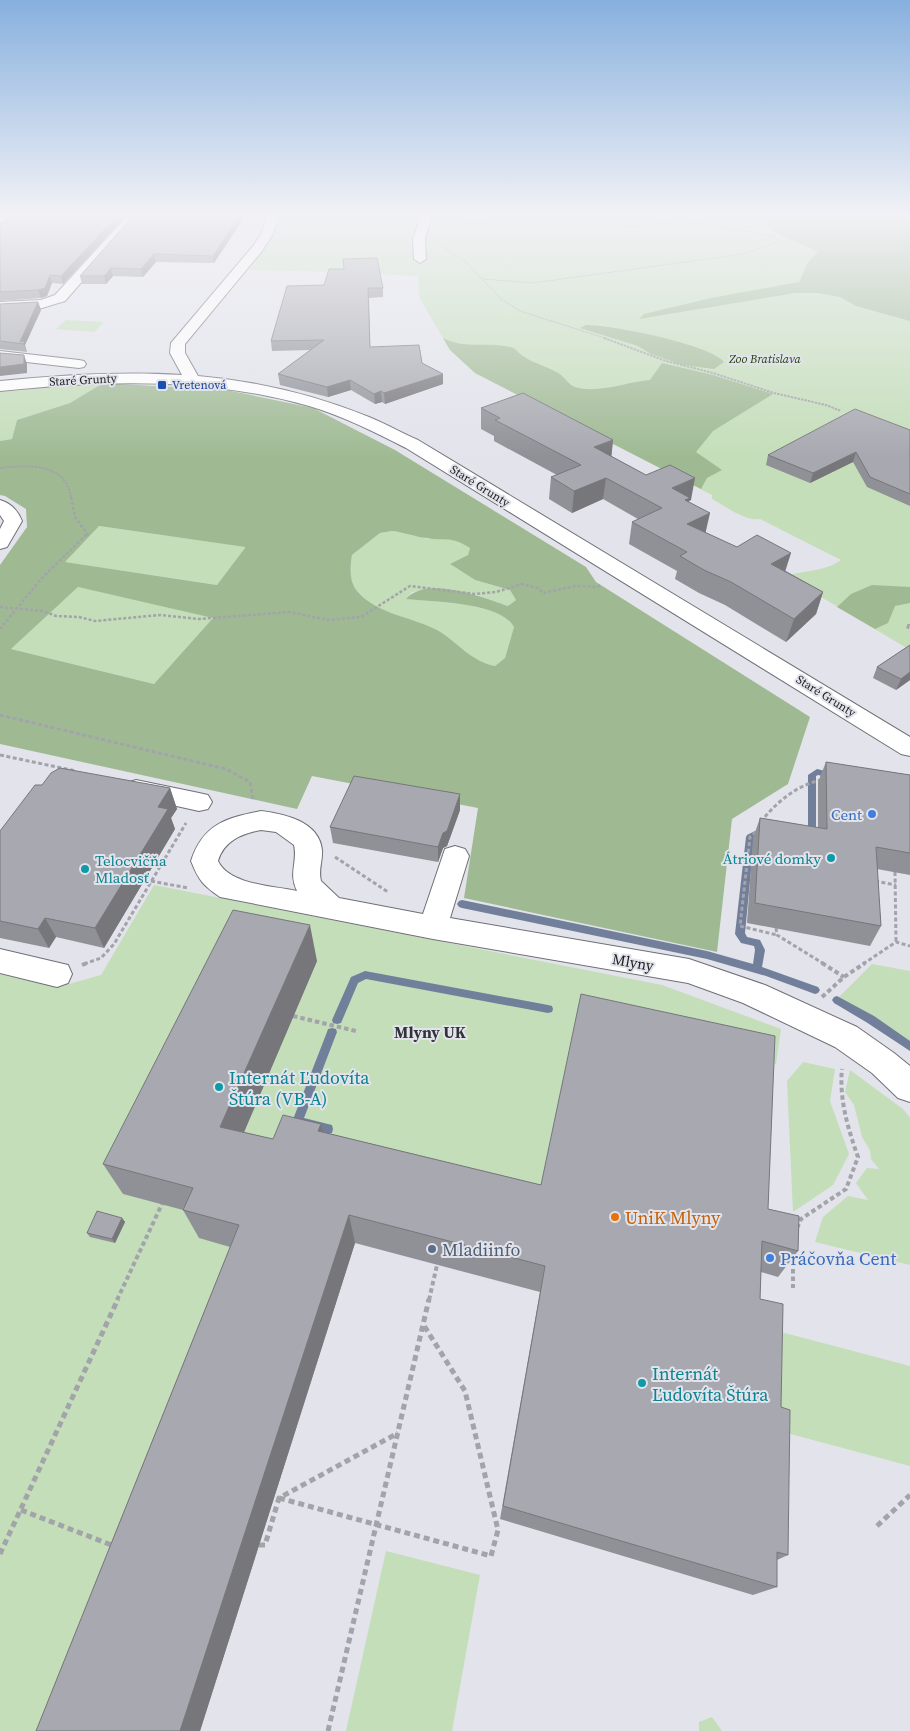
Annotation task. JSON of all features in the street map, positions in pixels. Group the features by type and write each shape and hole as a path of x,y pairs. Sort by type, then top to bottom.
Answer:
{"street":[{"path":"0,306 42,304 62,296"},
{"path":"191,380 177,354 176,348 178,343 219,296"},
{"path":"0,354 79,364"},
{"name":"Staré Grunty","path":"0,386 80,379 191,380 230,384 294,397 347,413 390,431 910,748"},
{"path":"0,506 10,514 12,520 3,534"},
{"path":"112,785 198,802"},
{"path":"256,820 290,826 303,836 309,850 309,862 306,873 307,884 330,907"},
{"name":"Mlyny","path":"256,820 241,823 224,832 211,843 204,856 205,868 210,877 218,884 230,889 432,927 689,971 754,994 846,1037 883,1064 910,1087"},
{"path":"432,927 455,856"},
{"path":"0,961 57,974"}],"path":[{"path":"499,296 508,305 539,318 610,340 680,366 713,373 774,393 826,405 841,411"},
{"path":"0,468 40,468 52,470 62,476 68,486 75,517 88,535 65,553 15,608 0,629"},
{"path":"0,607 95,621 160,615 199,619 290,612 328,620 361,617 410,586 475,594 496,592 522,584 538,588 543,593 575,586 596,587 610,583"},
{"path":"910,625 906,626 910,629"},
{"path":"0,715 226,769 250,782 256,820"},
{"path":"0,755 84,772"},
{"path":"827,780 818,780 799,789 766,813 755,834 750,837 740,926 776,934 844,977 896,942 910,946"},
{"path":"57,974 101,958 114,944 198,802"},
{"path":"303,836 378,884 394,897"},
{"path":"895,872 896,942"},
{"path":"867,880 896,885"},
{"path":"776,928 776,934"},
{"path":"293,1016 356,1031"},
{"path":"796,1232 801,1219 846,1189 858,1157 850,1134 840,1088 842,1063"},
{"path":"0,1554 162,1204"},
{"path":"792,1288 793,1249"},
{"path":"328,1731 437,1265"},
{"path":"279,1498 491,1556 498,1530 465,1391 423,1324"},
{"path":"259,1545 265,1545 279,1498 398,1433"},
{"path":"877,1526 910,1495"},
{"path":"21,1510 118,1547"}],"green space":[{"path":"723,296 778,296 639,319 644,314"},
{"path":"833,296 910,296 910,321 856,306 840,297"},
{"name":"Zoo Bratislava","path":"910,296 910,650 786,576 828,567 841,560 760,519 748,518 736,513 712,499 712,495 475,373 450,350 419,297"},
{"path":"66,320 104,322 94,332 56,329"},
{"path":"586,325 616,328 681,342 715,355 724,362 714,369 683,365 651,354 638,346 580,328"},
{"path":"443,338 460,344 512,347 529,359 560,374 573,386 584,389 650,380 662,363 713,375 773,394 713,431 696,452 722,470 707,478 701,489 475,373 450,350"},
{"path":"103,383 70,403 17,420 12,439 0,441 0,392"},
{"path":"103,383 227,390 313,408 395,450 586,567 596,582 810,717 788,784 732,819 717,952 464,898 478,808 312,776 297,809 0,744 0,565 27,527 26,509 0,495 0,441 12,439 17,420 70,403","holes":["99,526 245,547 245,548 217,585 65,562","392,531 434,539 453,540 470,548 468,555 450,564 475,580 510,590 516,600 508,606 455,590 440,588 415,592 406,599 481,608 506,619 514,627 505,658 495,666 486,664 471,656 437,630 385,610 358,592 352,580 352,555 380,533","78,587 213,618 154,684 11,649"]},
{"path":"98,526 246,547 218,585 64,562"},
{"path":"392,531 405,532 428,539 453,538 470,547 468,555 451,565 475,580 510,590 516,600 508,606 475,594 424,590 412,592 406,599 481,608 506,619 514,627 505,658 495,666 486,664 471,656 437,630 385,611 366,600 358,592 352,580 352,555 380,533"},
{"path":"872,585 910,587 910,603 895,606 888,623 875,629 837,607 851,594"},
{"path":"78,587 214,617 154,684 11,649"},
{"path":"154,885 662,985 781,1029 776,1064 759,1070 536,1214 123,1194 208,1216 252,1252 67,1731 0,1731 0,968 69,984 101,975"},
{"path":"872,964 910,971 910,1043 839,997"},
{"path":"803,1062 835,1069 830,1101 849,1154 833,1185 793,1212 787,1081"},
{"path":"850,1070 903,1109 910,1118 910,1265 815,1242 823,1217 848,1196 868,1200 856,1183 867,1168 879,1169 871,1159 870,1150 862,1137 854,1105 845,1092"},
{"path":"762,1327 910,1366 910,1466 768,1428"},
{"path":"386,1551 480,1575 452,1731 346,1731"},
{"path":"712,1717 722,1731 699,1731 699,1722"}],"building":[{"path":"284,296 368,296 370,347 419,345 422,363 443,374 384,393 381,391 374,394 350,380 327,387 278,374 324,340 271,341"},
{"path":"38,302 20,342 24,341 24,344 0,341 0,304"},
{"path":"0,353 24,355 24,364 0,367"},
{"path":"523,393 613,440 594,447 646,475 670,465 695,478 672,488 690,498 685,500 710,513 687,524 737,547 757,535 791,553 771,564 823,592 794,619 731,582 704,570 680,556 687,552 632,522 662,508 606,478 574,491 551,477 581,465 495,420 500,418 481,408"},
{"path":"855,409 910,430 910,494 870,477 856,452 813,473 768,455"},
{"path":"910,645 910,672 901,679 877,667"},
{"name":"Átriové domky","path":"826,762 910,775 910,853 876,847 881,926 755,903 760,818 827,829"},
{"name":"Telocvičňa Mladosť","path":"60,768 170,788 158,807 168,809 95,928 45,918 38,929 0,921 0,831 35,785 42,785 51,773"},
{"path":"354,776 460,794 447,831 443,833 438,847 330,827"},
{"name":"Internát Ľudovíta Štúra","path":"233,910 310,925 220,1127 273,1139 283,1115 321,1124 318,1131 541,1185 581,994 775,1036 768,1209 799,1216 798,1251 762,1241 760,1299 783,1304 781,1407 790,1410 788,1555 777,1552 777,1587 503,1506 545,1266 349,1215 180,1731 36,1731 239,1225 183,1210 193,1188 103,1164"},
{"path":"97,1211 122,1218 112,1239 87,1233"}],"waterway":[{"path":"812,837 812,775 817,772 831,775"},
{"path":"757,969 760,950 757,943 744,940 740,934 750,837 755,834 764,836"},
{"path":"462,904 707,955 767,972 815,990"},
{"path":"337,1020 354,980 365,975 548,1009"},
{"path":"837,1000 870,1019 910,1047"},
{"path":"328,1129 297,1122 332,1032"}],"place":[{"name":"Vretenová","path":"162,385"},
{"name":"Cent","path":"872,814"},
{"name":"Átriové domky","path":"831,858"},
{"name":"Telocvičňa Mladosť","path":"85,869"},
{"name":"Internát Ľudovíta Štúra (VB-A)","path":"219,1087"},
{"name":"UniK Mlyny","path":"615,1217"},
{"name":"Mladiinfo","path":"432,1249"},
{"name":"Práčovňa Cent","path":"770,1258"},
{"name":"Internát Ľudovíta Štúra","path":"642,1383"}],"district":[{"name":"Mlyny UK","path":"430,1032"}]}
